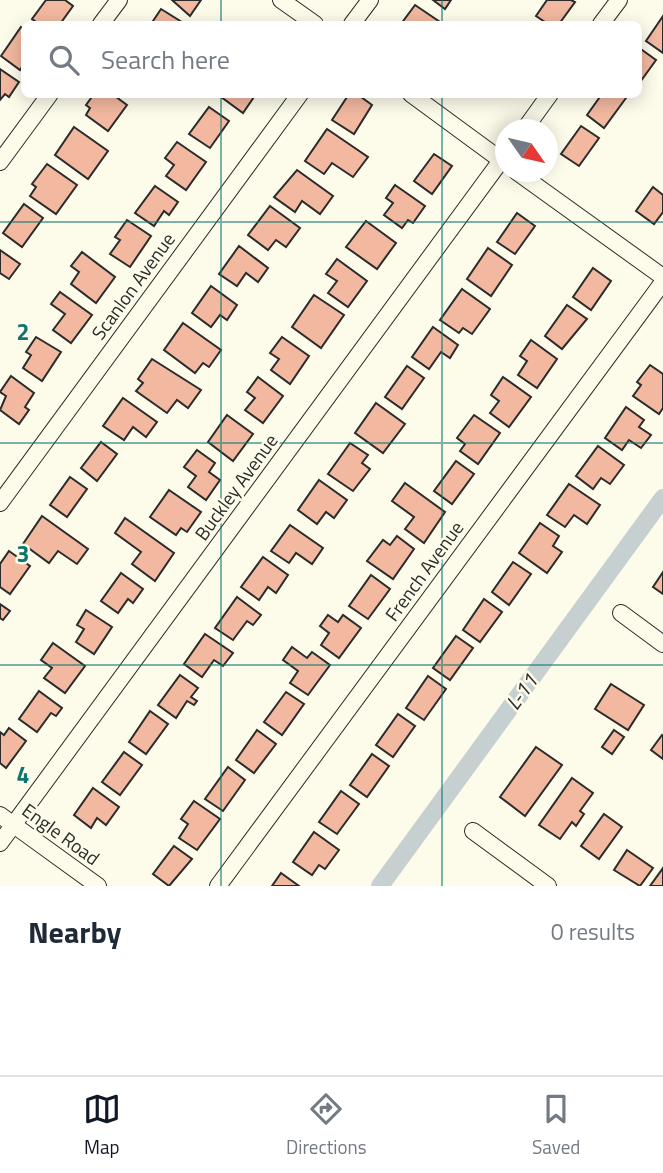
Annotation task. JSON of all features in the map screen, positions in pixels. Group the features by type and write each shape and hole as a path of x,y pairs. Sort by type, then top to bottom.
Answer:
{"street":[{"path":"103,21 119,0"},
{"path":"281,0 311,21"},
{"path":"354,21 370,0"},
{"path":"603,21 619,0"},
{"path":"0,162 47,98"},
{"name":"Scanlon Avenue","path":"0,503 297,98"},
{"path":"417,98 495,154"},
{"path":"532,119 547,98"},
{"name":"Buckley Avenue","path":"0,843 7,820 495,172"},
{"path":"531,182 663,279"},
{"name":"French Avenue","path":"218,886 663,279"},
{"path":"621,613 663,644"},
{"name":"Engle Road","path":"7,820 98,886"},
{"path":"473,831 548,886"}],"building":[{"path":"46,0 65,0 73,6 62,21 32,19"},
{"path":"172,0 201,0 190,16"},
{"path":"433,0 451,0 445,9"},
{"path":"547,0 575,2 561,21 544,21 536,16"},
{"path":"415,5 439,21 403,21"},
{"path":"161,9 180,21 153,21"},
{"path":"663,16 663,53 646,41"},
{"path":"21,27 20,70 1,56"},
{"path":"642,50 656,60 642,79"},
{"path":"0,69 19,82 9,97 5,94 0,100"},
{"path":"91,98 117,98 127,105 108,131 86,115 90,108 86,105"},
{"path":"222,98 253,98 243,113"},
{"path":"346,98 362,98 372,105 354,134 332,120"},
{"path":"599,98 626,98 604,128 587,115"},
{"path":"209,107 229,121 210,148 189,134"},
{"path":"581,126 599,138 579,166 561,154"},
{"path":"74,127 108,151 88,179 55,155"},
{"path":"327,129 368,157 353,177 332,163 324,174 305,161"},
{"path":"177,142 206,162 186,190 166,176 174,165 165,158"},
{"path":"434,154 452,166 432,194 414,181"},
{"path":"47,164 77,185 56,214 30,196 36,187 32,184"},
{"path":"297,170 333,196 320,214 302,201 295,212 274,197"},
{"path":"395,185 425,206 413,223 408,220 402,228 384,215 393,203 386,198"},
{"path":"155,186 178,202 169,215 164,211 154,226 135,213"},
{"path":"653,187 663,195 663,212 654,224 636,211"},
{"path":"24,204 43,218 22,247 3,233"},
{"path":"270,206 300,228 286,247 276,240 268,250 248,235"},
{"path":"517,213 535,226 515,254 497,242"},
{"path":"127,220 151,236 130,267 110,254 120,240 115,237"},
{"path":"366,221 396,243 377,269 346,247"},
{"path":"239,246 268,268 258,282 246,273 237,286 219,274"},
{"path":"488,248 512,265 491,296 467,279"},
{"path":"0,250 20,264 9,279 0,273"},
{"path":"82,252 115,277 96,303 71,284 79,272 71,266"},
{"path":"337,259 367,281 348,307 328,293 337,281 326,274"},
{"path":"593,268 611,281 591,310 573,297"},
{"path":"211,286 237,305 227,320 220,315 211,327 192,313"},
{"path":"462,289 490,309 472,334 463,328 459,333 440,320"},
{"path":"60,292 92,315 71,343 53,330 65,314 51,304"},
{"path":"314,295 344,315 321,348 292,327"},
{"path":"567,305 587,319 562,349 545,336"},
{"path":"183,323 221,350 209,367 203,363 195,373 164,350"},
{"path":"433,327 458,345 450,358 441,352 429,369 412,357"},
{"path":"36,337 61,352 42,381 23,368 31,355 26,352"},
{"path":"282,337 309,356 290,384 271,370 279,359 270,353"},
{"path":"531,340 557,359 537,388 518,375 527,361 520,356"},
{"path":"152,359 201,390 188,408 177,400 167,413 136,391 143,383 138,379"},
{"path":"650,365 663,374 663,408 659,414 633,396 641,385 637,382"},
{"path":"407,366 424,378 402,409 385,397"},
{"path":"11,376 34,393 25,407 29,410 19,424 0,410 6,396 0,392"},
{"path":"258,377 283,396 263,423 245,410 255,398 247,392"},
{"path":"503,377 531,397 509,427 490,413 499,401 491,395"},
{"path":"123,398 157,422 146,437 133,427 124,440 103,426"},
{"path":"376,403 405,424 383,453 355,433"},
{"path":"626,407 644,420 639,427 651,435 641,448 629,440 622,450 605,438"},
{"path":"227,415 253,434 233,461 208,442"},
{"path":"474,415 500,433 478,464 460,451 465,444 457,438"},
{"path":"101,442 117,454 97,481 81,468"},
{"path":"350,443 368,455 362,463 370,469 353,491 328,474"},
{"path":"598,446 624,465 610,484 601,478 593,489 576,476"},
{"path":"197,450 215,463 209,472 220,480 206,500 188,487 196,476 184,467"},
{"path":"456,461 474,474 452,504 434,491"},
{"path":"70,477 87,489 67,517 50,505"},
{"path":"319,480 347,500 334,518 326,512 317,524 298,510"},
{"path":"405,483 445,512 424,543 405,529 414,517 392,501"},
{"path":"569,484 600,505 587,524 574,515 565,527 547,515"},
{"path":"169,490 201,512 187,532 181,528 176,535 150,517"},
{"path":"42,516 88,549 77,564 58,551 49,563 23,544"},
{"path":"125,518 174,553 155,581 132,564 141,552 115,533"},
{"path":"540,523 559,536 553,546 562,552 547,573 519,553"},
{"path":"290,525 323,548 312,564 296,553 289,563 271,551"},
{"path":"397,536 414,549 393,579 367,561 383,540 390,545"},
{"path":"9,551 30,566 10,594 0,587 0,564"},
{"path":"263,557 288,575 276,593 268,587 259,600 241,587"},
{"path":"513,562 531,574 509,605 492,592"},
{"path":"663,572 663,594 653,587"},
{"path":"121,573 143,589 133,603 128,599 118,613 101,601"},
{"path":"371,575 390,589 368,619 349,606"},
{"path":"237,597 261,615 253,625 247,621 233,640 215,628"},
{"path":"484,599 502,612 480,642 463,630"},
{"path":"0,604 10,611 3,620 0,618"},
{"path":"86,610 112,627 94,654 76,642 84,629 77,625"},
{"path":"328,615 338,622 343,615 361,628 339,658 321,645 329,633 320,626"},
{"path":"205,634 233,653 223,666 214,660 202,677 184,664"},
{"path":"456,636 473,648 450,680 433,668"},
{"path":"53,643 85,666 65,693 44,678 52,668 41,660"},
{"path":"292,647 307,658 312,652 330,665 308,695 290,683 298,671 283,660"},
{"path":"180,675 198,688 191,697 197,701 194,705 187,701 176,718 158,705"},
{"path":"428,676 446,689 424,720 406,708"},
{"path":"611,684 644,705 628,730 595,709"},
{"path":"39,691 62,708 56,716 51,713 37,732 19,719"},
{"path":"286,692 304,704 282,735 264,722"},
{"path":"150,711 168,724 146,754 129,742"},
{"path":"398,714 415,726 393,757 376,745"},
{"path":"9,728 26,741 6,768 0,763 0,732 4,735"},
{"path":"257,730 276,744 254,773 236,760"},
{"path":"614,730 624,737 612,754 602,747"},
{"path":"663,736 663,759 651,750"},
{"path":"536,747 562,765 525,816 500,797"},
{"path":"124,752 142,765 120,795 102,782"},
{"path":"372,754 389,766 367,797 350,785"},
{"path":"228,767 245,780 223,811 205,799"},
{"path":"572,778 593,793 580,811 584,814 576,826 572,822 560,839 539,825"},
{"path":"93,788 119,807 106,825 97,818 91,828 74,815"},
{"path":"341,791 359,804 337,834 319,822"},
{"path":"194,801 220,819 197,850 179,838 188,824 181,819"},
{"path":"604,814 622,827 599,859 581,846"},
{"path":"314,832 339,850 325,869 319,865 312,875 293,862"},
{"path":"174,846 192,859 169,886 153,874"},
{"path":"627,850 653,868 640,886 614,870"},
{"path":"663,868 663,886 650,886"},
{"path":"281,873 299,886 272,886"}],"waterway":[{"name":"L-11","path":"380,886 663,498"}]}
